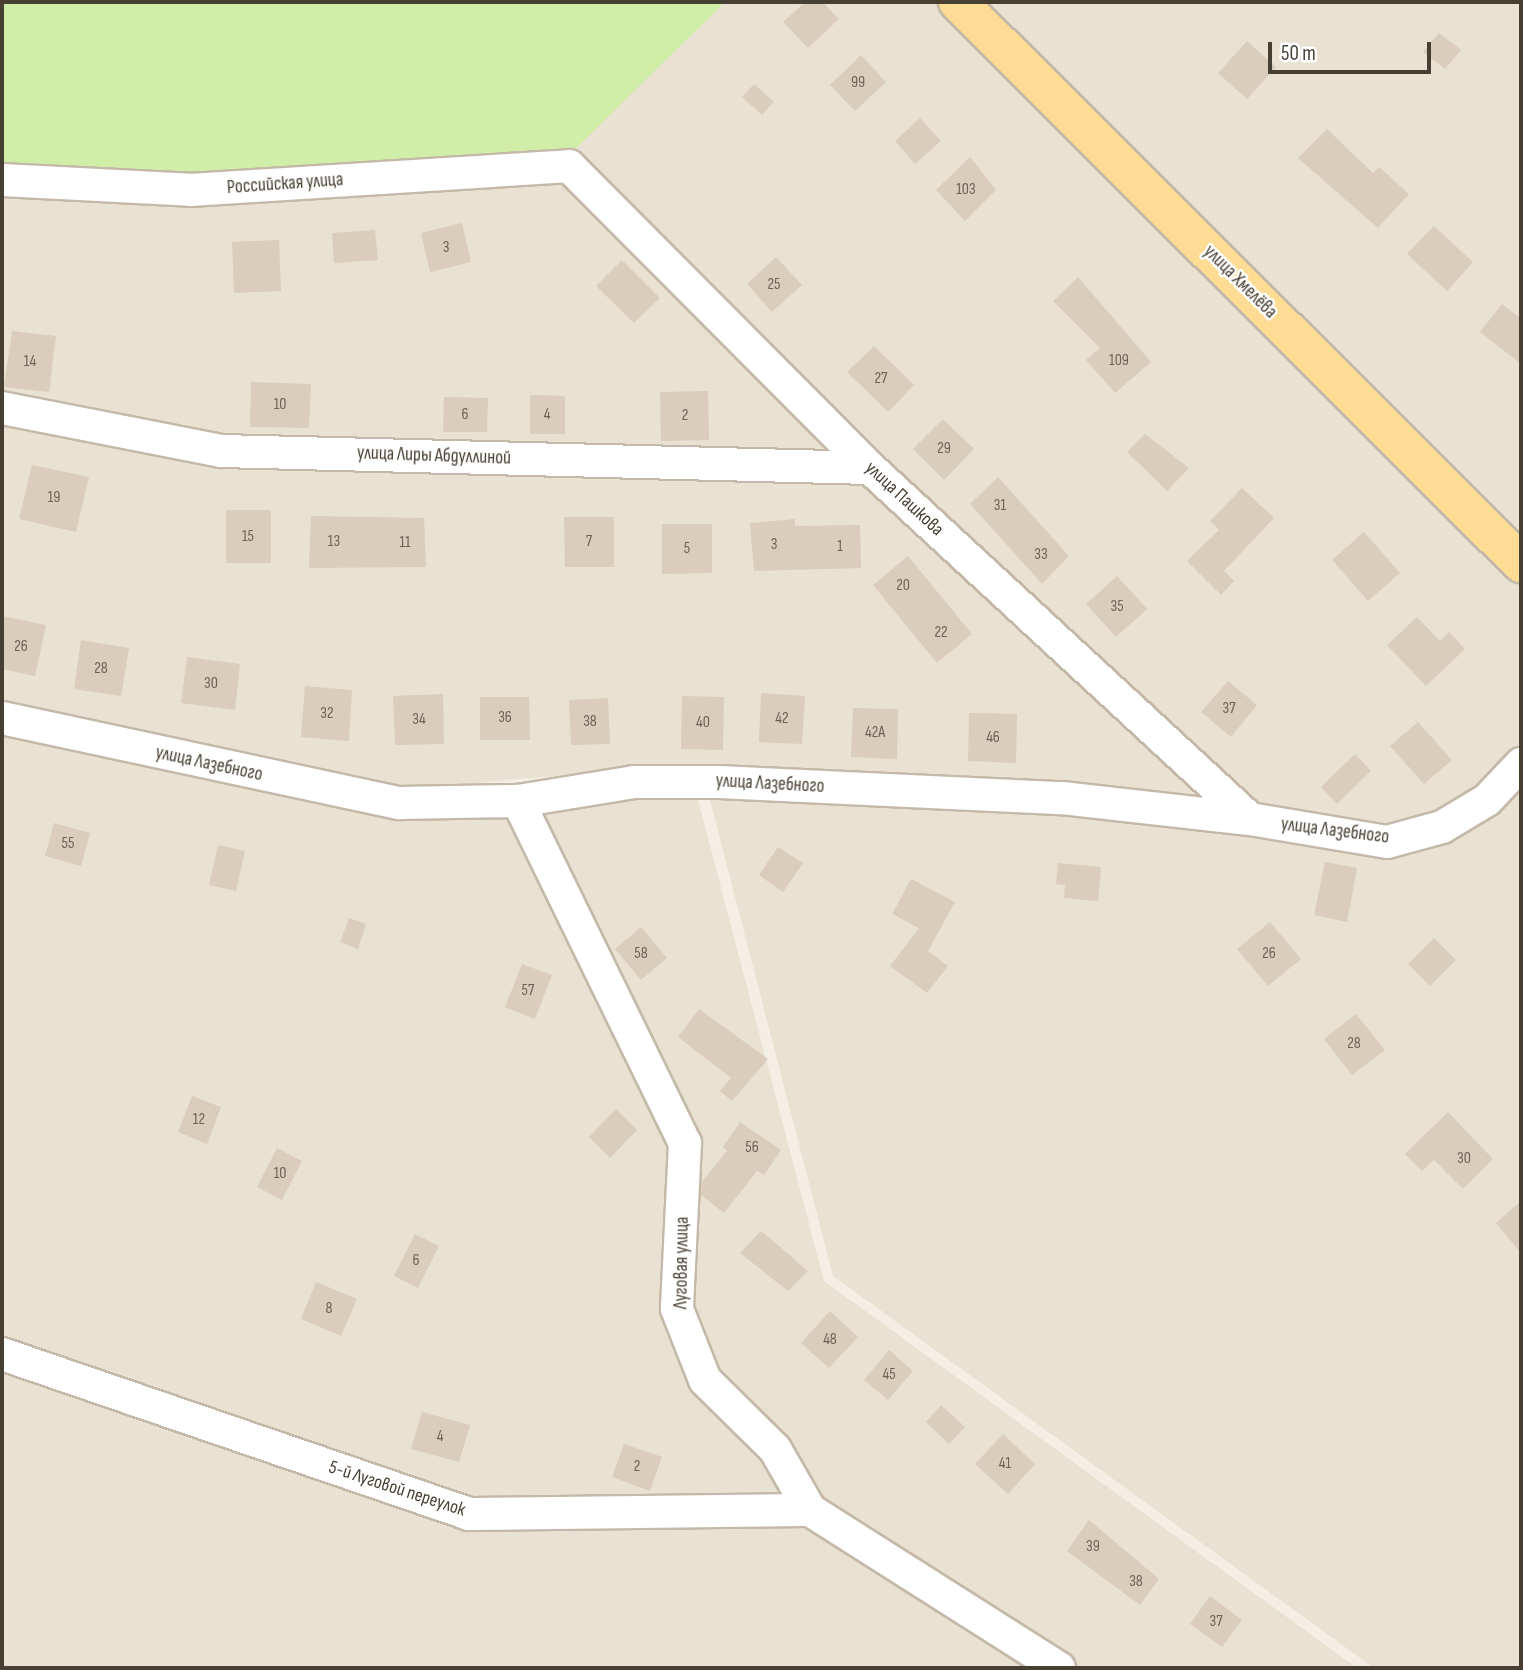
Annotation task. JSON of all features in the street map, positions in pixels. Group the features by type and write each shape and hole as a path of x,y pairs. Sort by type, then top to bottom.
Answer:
{"main road":[{"name":"улица Хмелёва","path":"958,2 1516,546"}],"street":[{"name":"Российская улица","path":"2,180 190,190 569,166"},
{"name":"улица Пашкова","path":"569,166 870,468 1250,819"},
{"name":"улица Лиры Абдуллиной","path":"2,408 221,451 870,468"},
{"name":"улица Лазебного","path":"2,718 400,803 518,801 634,782 719,782 1062,798 1250,819 1387,842 1442,827 1487,800 1521,764"},
{"name":"Луговая улица","path":"518,801 685,1143 677,1309 705,1380 775,1449 810,1510 1059,1668"},
{"name":"5-й Луговой переулок","path":"2,1354 468,1514 810,1510"}],"shaded area":[{"path":"2,2 1521,2 1521,1668 1374,1668 833,1276 703,773 640,769 402,789 2,702"},
{"path":"2,726 399,818 630,791 697,796 824,1281 1357,1668 2,1668"}],"green space":[{"path":"2,2 725,2 570,154 279,175 2,168"}],"building":[{"path":"805,2 823,2 839,19 808,48 783,22"},
{"path":"1439,33 1461,50 1445,69 1423,52"},
{"path":"1247,41 1276,67 1247,99 1218,73"},
{"path":"861,55 886,82 855,111 830,85"},
{"path":"754,84 774,102 762,115 742,97"},
{"path":"920,118 941,141 915,164 895,141"},
{"path":"1327,129 1373,173 1379,167 1409,194 1378,228 1298,158"},
{"path":"970,157 996,190 965,221 936,190"},
{"path":"462,223 471,262 430,272 421,233"},
{"path":"1434,226 1473,262 1447,291 1407,254"},
{"path":"375,230 378,260 334,263 332,233"},
{"path":"279,240 281,291 234,293 232,242"},
{"path":"776,257 802,285 772,312 747,284"},
{"path":"622,260 660,298 634,323 596,286"},
{"path":"1078,277 1151,362 1115,393 1086,360 1100,348 1053,301"},
{"path":"1502,304 1521,319 1521,364 1480,332"},
{"path":"12,331 56,336 49,392 4,387"},
{"path":"874,346 914,385 888,412 847,372"},
{"path":"251,382 311,384 309,428 250,427"},
{"path":"708,391 709,440 661,441 660,392"},
{"path":"530,395 565,396 565,434 530,434"},
{"path":"444,397 488,398 487,432 443,432"},
{"path":"943,419 974,449 944,480 913,449"},
{"path":"1145,434 1189,468 1167,491 1127,452"},
{"path":"32,465 89,477 76,532 19,519"},
{"path":"998,477 1069,556 1042,584 970,504"},
{"path":"1242,488 1274,518 1224,571 1234,581 1221,595 1187,561 1219,530 1210,521"},
{"path":"226,510 271,510 271,563 226,563"},
{"path":"311,516 424,518 426,567 309,568"},
{"path":"564,517 614,517 614,567 565,567"},
{"path":"795,519 795,526 860,525 861,568 754,571 750,523"},
{"path":"662,524 712,524 712,573 662,574"},
{"path":"1364,532 1400,573 1368,601 1332,560"},
{"path":"908,556 972,634 937,663 873,585"},
{"path":"1117,576 1147,609 1116,637 1086,604"},
{"path":"2,616 46,625 35,676 2,669"},
{"path":"1417,617 1440,641 1449,632 1465,649 1426,686 1387,645"},
{"path":"81,640 129,648 121,696 74,689"},
{"path":"187,657 240,664 235,710 181,703"},
{"path":"1228,681 1257,705 1231,737 1201,712"},
{"path":"305,686 352,690 349,741 301,737"},
{"path":"761,693 805,696 802,744 759,742"},
{"path":"443,694 444,744 395,745 393,696"},
{"path":"682,696 724,697 723,750 681,749"},
{"path":"480,697 529,697 530,740 480,740"},
{"path":"608,698 610,744 571,745 569,700"},
{"path":"853,708 898,709 897,759 851,757"},
{"path":"969,713 1017,714 1016,763 968,761"},
{"path":"1418,722 1452,760 1424,784 1390,746"},
{"path":"1355,754 1371,771 1337,804 1321,787"},
{"path":"54,823 90,833 81,866 45,856"},
{"path":"218,845 245,851 236,891 209,885"},
{"path":"778,847 803,863 783,892 759,875"},
{"path":"1325,862 1357,868 1347,922 1314,915"},
{"path":"1058,863 1101,867 1098,901 1064,898 1065,885 1056,884"},
{"path":"911,879 955,902 928,951 948,966 927,993 890,966 919,928 892,914"},
{"path":"349,918 366,924 358,949 340,942"},
{"path":"1270,922 1301,959 1268,986 1237,949"},
{"path":"641,927 667,958 641,980 615,949"},
{"path":"1434,938 1456,960 1430,986 1408,964"},
{"path":"522,964 552,975 535,1019 505,1007"},
{"path":"699,1009 768,1059 732,1101 720,1091 731,1078 678,1037"},
{"path":"1356,1014 1385,1050 1352,1075 1324,1039"},
{"path":"192,1096 221,1107 207,1144 178,1132"},
{"path":"616,1109 637,1130 610,1158 589,1137"},
{"path":"1448,1112 1493,1159 1463,1189 1434,1160 1422,1171 1405,1154"},
{"path":"740,1122 781,1150 764,1175 757,1171 724,1213 701,1195 701,1183 727,1151 723,1147"},
{"path":"277,1148 302,1161 282,1200 257,1187"},
{"path":"1521,1201 1521,1253 1496,1223"},
{"path":"761,1231 808,1271 788,1291 740,1253"},
{"path":"415,1234 439,1246 418,1288 394,1276"},
{"path":"316,1282 357,1299 341,1336 301,1319"},
{"path":"830,1311 858,1337 829,1368 801,1343"},
{"path":"889,1350 913,1371 888,1400 864,1380"},
{"path":"941,1405 965,1427 949,1444 926,1422"},
{"path":"422,1412 470,1425 459,1462 411,1449"},
{"path":"1003,1434 1035,1464 1008,1494 975,1464"},
{"path":"624,1444 662,1457 650,1491 612,1477"},
{"path":"1089,1520 1159,1579 1140,1605 1067,1551"},
{"path":"1210,1596 1242,1620 1222,1647 1190,1624"}]}
